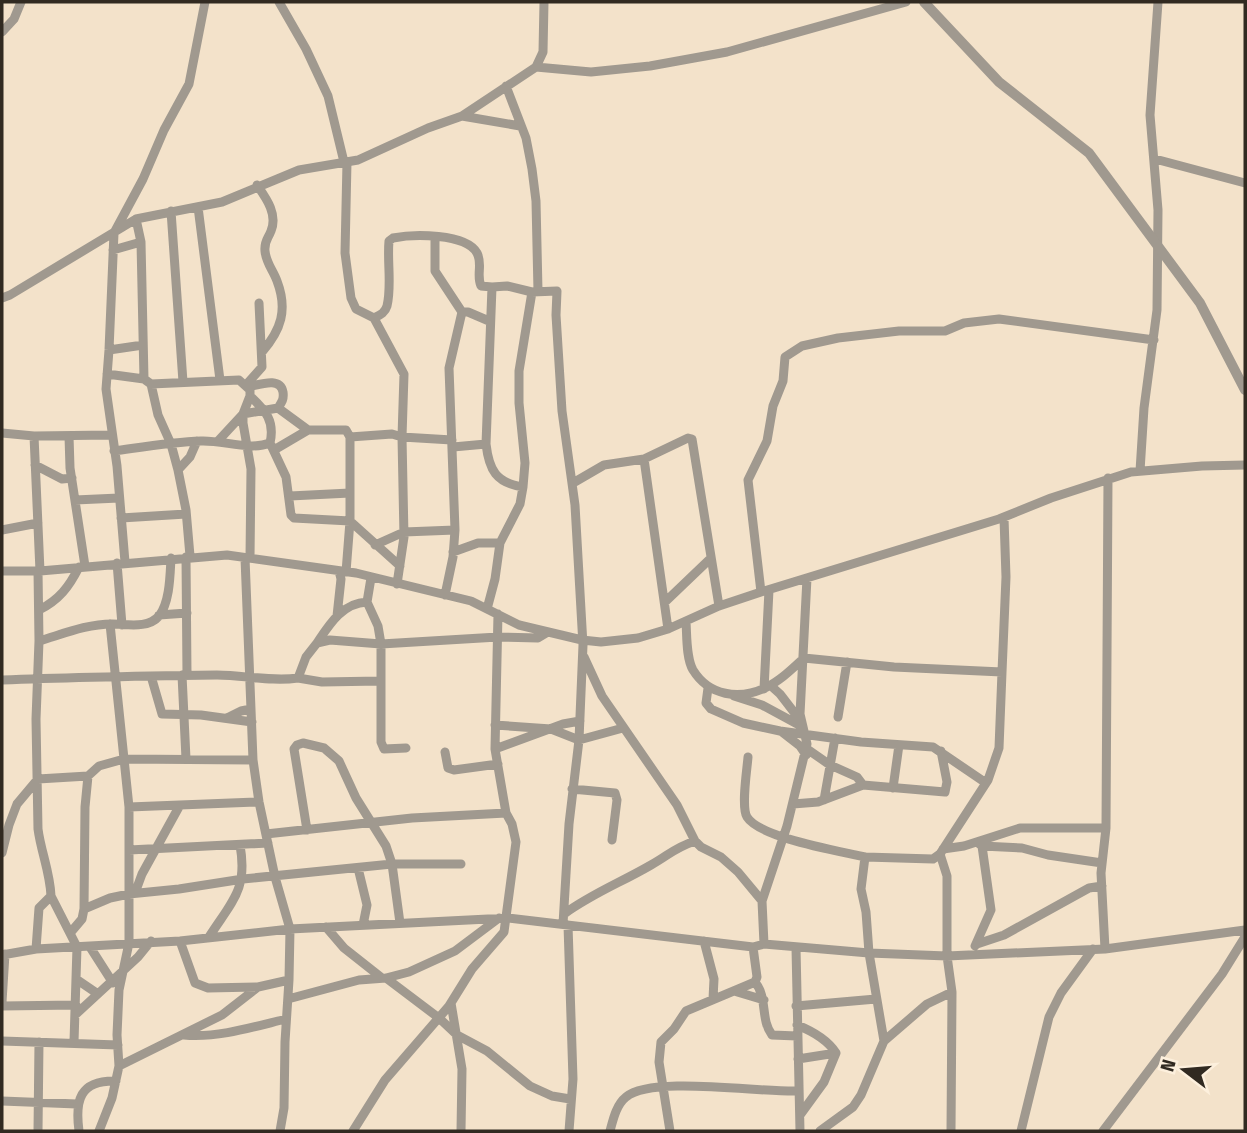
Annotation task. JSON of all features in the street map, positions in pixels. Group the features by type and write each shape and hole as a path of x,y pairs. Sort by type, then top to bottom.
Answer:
{"street":[{"path":"2,32 14,19 21,2"},
{"path":"122,625 120,498 106,389 114,233 189,84 205,2"},
{"path":"279,2 328,96 345,162 346,268 351,298 356,309 374,318 404,374 404,532 397,584"},
{"path":"2,298 136,219 222,202 257,185 299,170 358,160 428,128 462,116 536,67 543,52 544,2"},
{"path":"536,67 591,72 650,66 762,43 906,2"},
{"path":"926,2 999,82 1089,153 1200,303 1245,390"},
{"path":"1140,471 1144,408 1157,310 1155,159 1150,115 1158,2"},
{"path":"487,609 500,543 520,504 523,487 525,463 519,371 535,292 536,201 526,138 506,86"},
{"path":"462,116 520,126"},
{"path":"1155,159 1245,183"},
{"path":"257,185 270,203 273,226 264,247 267,264 278,282 282,323 276,336 262,352"},
{"path":"198,207 220,380"},
{"path":"171,211 183,382"},
{"path":"136,219 141,243 143,345 147,382 171,444 186,514 186,759"},
{"path":"374,318 385,311 387,306 390,241 398,237 458,239 477,254 480,264 478,279 481,286 507,286 535,292 557,291 562,411 573,483 583,654 565,921 573,1054 569,1131"},
{"path":"435,237 435,271 461,313 449,369 455,530 444,595"},
{"path":"113,250 141,243"},
{"path":"492,287 486,444 488,465 498,477 510,485 523,487"},
{"path":"259,303 262,367 248,389 243,414 251,469 248,558 249,676 253,760 259,802 275,877 290,929 284,1108 280,1131"},
{"path":"461,313 468,312 489,321"},
{"path":"767,687 765,591 748,480 767,440 773,406 783,381 785,357 802,345 838,338 899,331 945,331 964,323 999,319 1154,340"},
{"path":"110,350 143,345"},
{"path":"218,441 243,414 278,408 284,401 281,385 262,367"},
{"path":"107,374 147,382 239,380 266,411 272,423 272,447 286,477 291,515 295,518 349,521 400,566"},
{"path":"248,389 275,382"},
{"path":"278,408 308,430"},
{"path":"114,451 197,441 272,447 308,430 346,430 350,437 349,521 337,616"},
{"path":"2,433 34,436 111,435"},
{"path":"350,437 392,434 453,443 486,444"},
{"path":"34,436 39,571 36,719 38,829 40,846 50,876 51,896 77,947 74,1042"},
{"path":"38,610 53,603 69,587 82,566 69,436"},
{"path":"573,483 604,465 644,459 688,438 692,439 719,606"},
{"path":"178,470 190,457 197,441"},
{"path":"644,459 668,629"},
{"path":"35,465 62,479 72,478"},
{"path":"2,571 39,571 228,555 343,571 471,601 519,625 601,642 638,638 668,629 719,606 1004,517 1108,478 1140,471 1245,465"},
{"path":"1105,949 1102,863 1106,828 1108,478"},
{"path":"290,496 350,494"},
{"path":"75,500 120,498"},
{"path":"121,518 186,514"},
{"path":"748,757 746,816 783,839 865,857 933,859 986,783 999,748 1006,576 1004,517"},
{"path":"2,530 38,523"},
{"path":"375,545 404,532 455,530"},
{"path":"453,552 478,543 500,543"},
{"path":"39,641 80,628 110,624 135,625 151,621 159,615 167,595 171,558"},
{"path":"664,602 711,558"},
{"path":"371,578 367,602 378,626 381,644 381,743 384,748 406,748"},
{"path":"802,726 807,578"},
{"path":"298,678 306,657 331,621 348,607 367,602"},
{"path":"159,615 187,613"},
{"path":"353,1131 384,1080 439,1018 472,969 505,932 503,918 516,842 506,813 495,749 498,614"},
{"path":"686,622 692,668 708,688 762,705 802,726 835,737 933,747 986,783"},
{"path":"100,1131 119,1066 119,990 129,943 132,893 129,807 110,624"},
{"path":"317,643 330,640 381,644 498,637 538,638 548,632"},
{"path":"583,654 602,696 677,805 695,841 738,872 762,901"},
{"path":"732,696 767,687 804,658 1002,672"},
{"path":"838,717 847,662"},
{"path":"2,680 184,675 249,676 267,680 298,678 322,682 380,681"},
{"path":"151,676 162,714 251,722"},
{"path":"764,944 762,901 793,804 808,739 780,694 767,687"},
{"path":"708,688 706,703 711,709 743,723 780,731 806,752 857,776 863,785"},
{"path":"581,707 602,696"},
{"path":"227,718 251,709"},
{"path":"495,749 580,721"},
{"path":"495,725 551,729 579,740 623,728"},
{"path":"780,731 802,726"},
{"path":"824,800 835,737"},
{"path":"307,830 294,749 303,743 324,748 339,761 356,799 386,846 392,864 400,923"},
{"path":"893,788 899,744"},
{"path":"793,804 824,800 863,785 945,792 947,782 942,751"},
{"path":"446,752 448,768 454,770 498,764"},
{"path":"2,853 5,830 17,804 38,779 88,775 99,766 124,760 253,760"},
{"path":"71,932 82,919 84,909 88,775"},
{"path":"572,789 615,793 617,800 612,840"},
{"path":"129,807 259,802"},
{"path":"132,893 180,805"},
{"path":"129,850 240,845 307,830 372,822 506,813"},
{"path":"941,851 980,844 1027,827 1106,828"},
{"path":"565,921 589,896 653,864 675,848 695,841"},
{"path":"980,844 1022,848 1102,863"},
{"path":"971,953 991,910 980,844"},
{"path":"209,937 238,892 243,879 240,845"},
{"path":"941,851 947,876 947,956 951,992 951,1131"},
{"path":"865,857 861,889 884,1041"},
{"path":"84,909 110,898 132,893 243,879 392,864 461,864"},
{"path":"358,868 367,905 363,925"},
{"path":"976,944 1004,935 1089,888 1102,886"},
{"path":"36,949 39,908 51,896"},
{"path":"288,999 359,981 410,972 454,951 503,918"},
{"path":"151,941 123,971 75,1010 2,1004 3,955 36,949 151,941 180,941 290,929 503,918 565,921 753,947 764,944 869,953 947,956 1105,949 1245,930"},
{"path":"326,927 344,948 439,1018 457,1035 487,1051 530,1086 552,1096 570,1099"},
{"path":"1103,1131 1222,974 1245,937"},
{"path":"180,941 195,983 208,988 258,987 289,979"},
{"path":"704,941 714,979 713,999"},
{"path":"90,947 119,990"},
{"path":"753,947 757,977 755,982 764,1000 767,1029 772,1035 797,1036"},
{"path":"796,947 800,1131"},
{"path":"1021,1131 1049,1017 1061,993 1093,949"},
{"path":"76,979 98,993"},
{"path":"670,1131 659,1062 661,1042 674,1029 685,1011 755,982"},
{"path":"119,1066 222,1015 258,987"},
{"path":"226,988 241,1001"},
{"path":"734,991 764,1000"},
{"path":"820,1131 853,1107 861,1095 884,1041 927,1003 951,992"},
{"path":"796,1006 876,999"},
{"path":"451,1003 462,1069 461,1131"},
{"path":"183,1035 235,1031 286,1019"},
{"path":"797,1025 820,1036 832,1046 836,1054 824,1082 800,1115"},
{"path":"2,1041 118,1045"},
{"path":"38,1131 39,1042"},
{"path":"798,1059 836,1054"},
{"path":"79,1131 76,1104 82,1094 95,1084 116,1081"},
{"path":"610,1131 614,1115 624,1098 635,1092 709,1086 799,1091"},
{"path":"2,1101 76,1104"}]}
